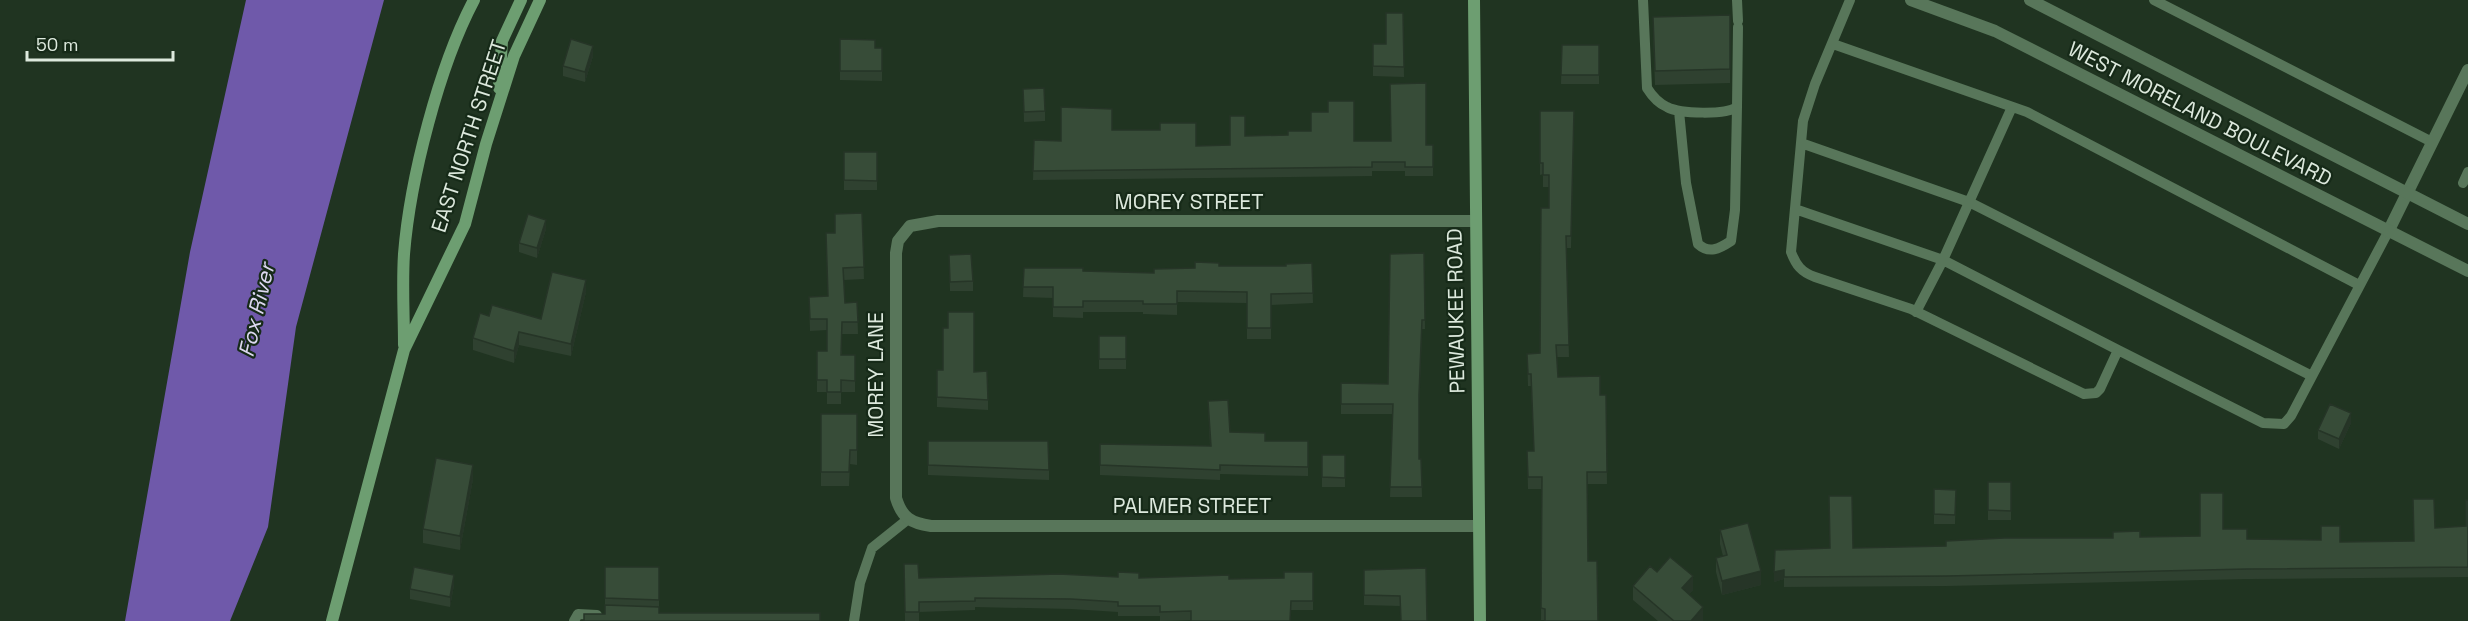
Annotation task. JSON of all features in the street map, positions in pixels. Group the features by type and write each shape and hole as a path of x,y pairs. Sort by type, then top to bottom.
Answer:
{"main road":[{"name":"EAST NORTH STREET","path":"404,350 404,255 409,211 428,129 460,27 474,0"},
{"path":"497,107 502,41 521,0"},
{"name":"EAST NORTH STREET","path":"332,621 404,350 465,224 497,107 514,56 540,0"},
{"name":"PEWAUKEE ROAD","path":"1474,0 1480,621"}],"street":[{"name":"WEST MORELAND BOULEVARD","path":"1911,0 1995,31 2468,271"},
{"name":"WEST MORELAND BOULEVARD","path":"2030,0 2468,224"},
{"path":"2388,232 2468,70"},
{"name":"MOREY STREET","path":"905,230 920,222 938,221 1475,221"},
{"name":"MOREY LANE","path":"905,230 896,253 896,498 900,511 907,519"},
{"name":"PALMER STREET","path":"907,519 931,526 1478,526"}],"lane":[{"path":"1643,0 1647,88 1653,98 1679,111 1729,112 1737,106"},
{"path":"1679,111 1686,183 1698,244 1704,249 1714,250 1731,241 1736,185 1737,0"},
{"path":"1850,0 1815,84 1803,121 1791,252 1803,273 1916,312 2084,394 2096,393 2100,389 2118,350"},
{"path":"2154,0 2432,142"},
{"path":"1833,44 2027,112 2360,285"},
{"path":"1916,312 1943,260 2012,107"},
{"path":"1801,143 1969,202 2312,376"},
{"path":"2463,183 2468,172"},
{"path":"1795,209 1943,260 2204,395 2270,425 2279,425 2288,421 2388,232"},
{"path":"854,621 860,583 872,548 907,519"},
{"path":"574,621 578,614 612,615"}],"water":[{"name":"Fox River","path":"246,0 384,0 296,327 268,527 230,621 125,621 190,252"}],"building":[{"path":"1386,13 1403,13 1404,67 1373,66 1373,44 1386,44"},
{"path":"1730,15 1730,69 1655,71 1653,17"},
{"path":"571,39 593,46 585,72 563,66"},
{"path":"840,39 875,40 875,48 882,48 882,71 840,71"},
{"path":"1562,45 1599,45 1599,75 1561,75"},
{"path":"1426,83 1426,145 1433,145 1433,167 1405,167 1405,162 1372,162 1372,167 1033,171 1034,140 1061,141 1061,107 1112,109 1112,130 1160,130 1160,123 1196,123 1196,146 1230,145 1230,116 1245,116 1245,136 1288,135 1288,131 1311,131 1311,112 1328,112 1328,101 1354,101 1354,141 1391,141 1390,84"},
{"path":"1044,88 1045,111 1024,112 1023,89"},
{"path":"1540,111 1574,111 1571,236 1566,236 1569,345 1556,345 1558,377 1600,376 1600,395 1606,395 1607,472 1587,472 1588,561 1597,561 1598,621 1545,621 1545,609 1541,608 1542,477 1528,477 1527,451 1534,451 1531,374 1528,374 1527,354 1540,353 1541,208 1549,208 1549,175 1543,175 1543,163 1540,163"},
{"path":"844,152 877,152 877,181 844,180"},
{"path":"862,213 864,267 843,268 845,303 857,302 858,322 842,322 841,355 855,355 855,381 841,380 841,392 827,392 827,380 817,380 817,351 827,351 827,319 810,319 809,297 828,296 826,233 835,233 835,214"},
{"path":"528,214 546,220 537,248 519,243"},
{"path":"1424,253 1425,320 1422,320 1419,395 1419,459 1421,459 1422,487 1390,487 1393,404 1341,404 1341,383 1388,384 1390,254"},
{"path":"971,254 973,281 950,282 949,255"},
{"path":"1195,262 1219,263 1219,266 1286,266 1286,264 1312,263 1313,293 1271,294 1271,328 1247,328 1247,292 1177,291 1177,304 1143,304 1143,301 1083,301 1083,307 1053,307 1053,287 1023,287 1024,268 1083,268 1083,271 1154,273 1154,269 1195,268"},
{"path":"552,272 586,280 571,344 519,332 514,351 473,338 480,313 489,316 492,305 541,319"},
{"path":"948,312 974,312 974,372 987,371 988,400 937,397 937,370 943,370 943,328 948,328"},
{"path":"1099,336 1126,336 1126,359 1099,359"},
{"path":"1228,400 1230,432 1265,433 1265,441 1308,441 1308,467 1220,465 1220,470 1100,465 1100,444 1211,446 1208,401"},
{"path":"2330,404 2351,413 2339,439 2318,430"},
{"path":"821,414 857,414 857,450 850,450 849,472 821,472"},
{"path":"928,441 1048,441 1049,470 928,465"},
{"path":"1322,455 1345,455 1345,478 1322,477"},
{"path":"436,458 473,465 460,536 423,529"},
{"path":"1988,482 2011,482 2011,511 1988,510"},
{"path":"1934,489 1956,490 1955,515 1934,514"},
{"path":"2200,493 2223,493 2223,529 2247,529 2247,539 2321,540 2321,526 2340,526 2340,542 2414,541 2413,499 2434,499 2435,528 2466,526 2466,500 2468,500 2468,567 2247,569 1947,576 1784,577 1784,570 1774,572 1775,550 1830,548 1829,496 1852,496 1853,548 1946,546 1946,541 2004,538 2113,538 2113,532 2140,531 2140,537 2200,536"},
{"path":"1748,523 1761,571 1722,581 1716,558 1727,555 1720,530"},
{"path":"1670,557 1693,576 1682,588 1703,607 1691,621 1674,621 1633,586 1650,566 1657,572"},
{"path":"904,564 918,564 919,578 1059,574 1118,577 1118,572 1139,573 1139,578 1229,575 1229,579 1284,578 1284,572 1313,572 1313,601 1291,601 1290,621 1191,621 1191,611 1160,612 1160,606 1118,606 1118,602 1071,599 975,598 975,601 919,602 919,612 905,612"},
{"path":"414,567 454,575 450,597 410,589"},
{"path":"605,567 659,567 659,600 605,598"},
{"path":"1426,568 1427,621 1401,621 1400,596 1364,595 1364,570"},
{"path":"605,605 659,607 659,613 820,613 820,621 584,621 584,614 605,614"}]}
